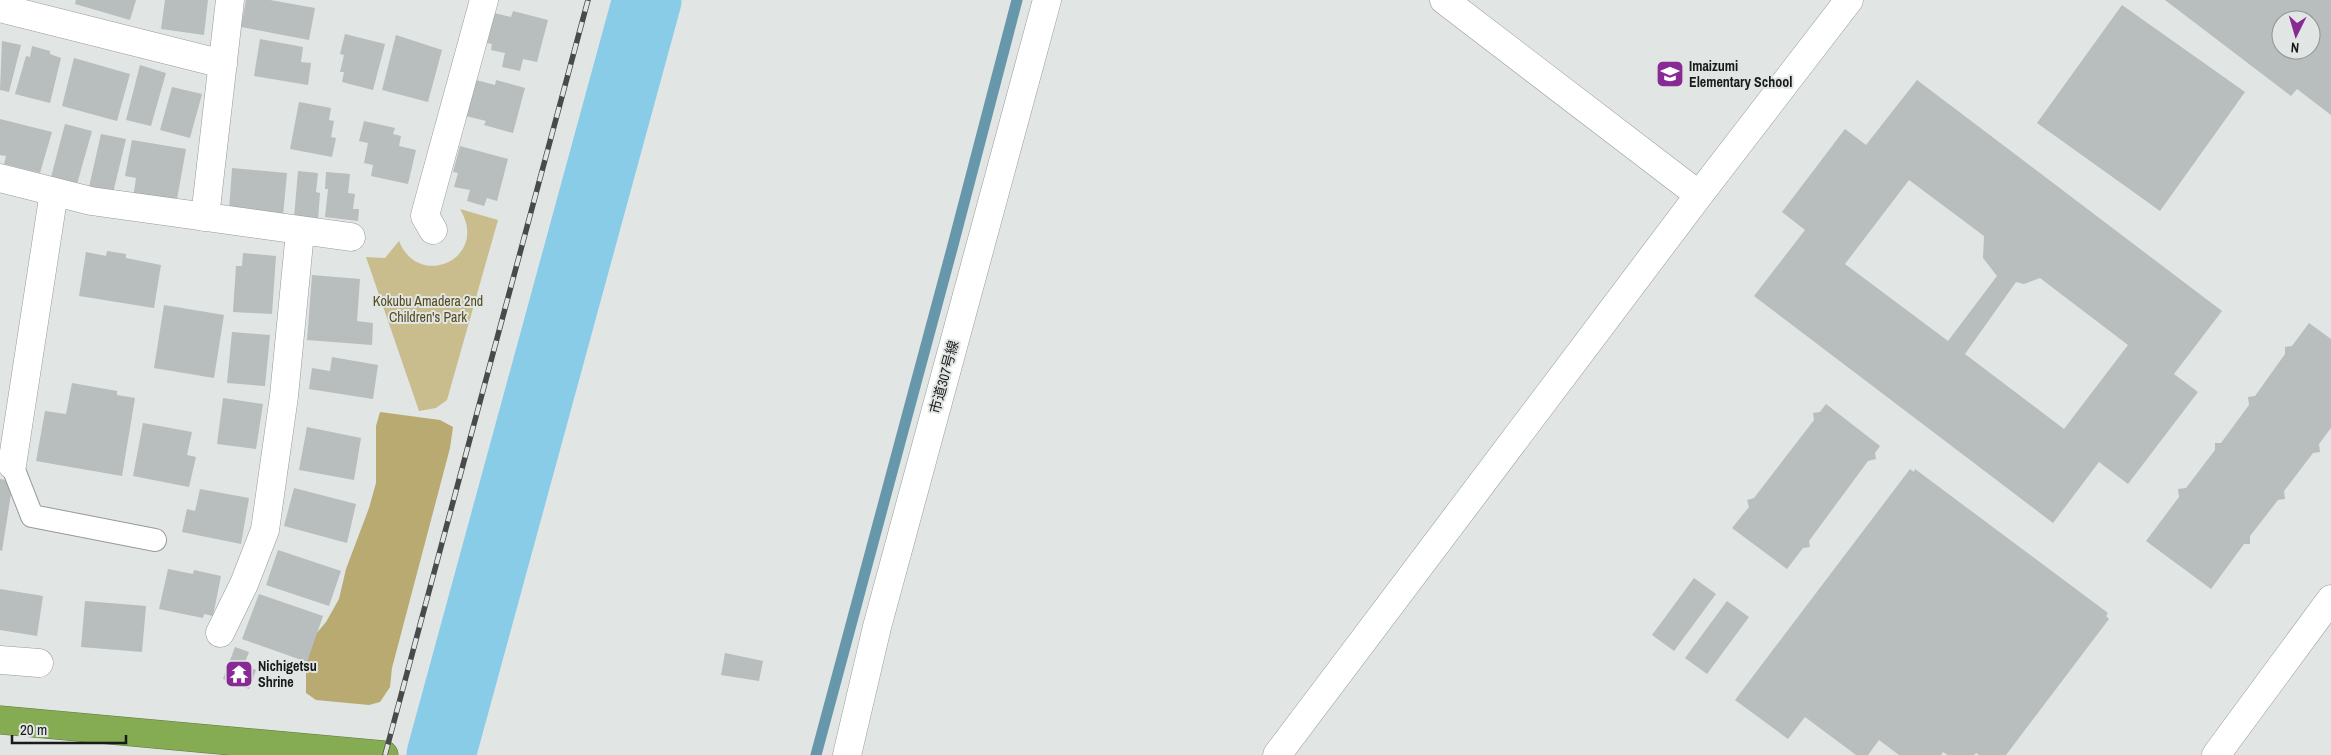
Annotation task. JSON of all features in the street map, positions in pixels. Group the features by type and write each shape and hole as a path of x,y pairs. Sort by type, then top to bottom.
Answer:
{"highway":[{"path":"0,720 384,755"}],"street":[{"path":"205,217 230,0"},
{"path":"433,230 425,216 484,0"},
{"name":"市道307号線","path":"847,755 877,627 1048,0"},
{"path":"1444,0 1699,195"},
{"path":"1277,755 1699,195 1849,0"},
{"path":"0,8 223,64"},
{"path":"0,178 91,201 300,232 351,237"},
{"path":"12,465 54,192"},
{"path":"220,633 244,584 265,530 284,396 300,232"},
{"path":"2216,755 2331,599"},
{"path":"0,660 38,663"}],"lane":[{"path":"12,465 32,516 155,540"}],"green space":[{"name":"Kokubu Amadera 2nd Children's Park","path":"460,209 498,220 447,400 436,408 419,411 366,257 385,258 399,241 409,256 421,264 435,266 448,262 459,254 466,242 467,226"}],"shaded area":[{"path":"380,412 440,420 453,427 450,448 392,668 390,687 380,702 369,705 316,700 306,693 306,666 310,641 326,622 339,599 346,569 369,508 376,483 376,426"}],"building":[{"path":"76,0 136,0 130,20 75,4"},
{"path":"165,0 208,0 204,35 161,29"},
{"path":"246,0 270,0 315,8 309,40 241,27"},
{"path":"2165,0 2331,0 2331,115 2297,89 2291,96"},
{"path":"2122,5 2245,92 2160,211 2037,123"},
{"path":"513,11 548,20 537,62 523,59 520,71 502,67 505,53 491,50 492,44 487,43 494,13 511,17"},
{"path":"345,34 385,44 373,90 342,82 344,72 340,72 344,55 340,54"},
{"path":"396,35 442,50 428,102 382,90"},
{"path":"260,39 303,47 301,62 311,63 308,85 254,76"},
{"path":"2,41 21,45 9,92 0,90"},
{"path":"32,46 50,51 50,54 61,58 50,103 15,94 26,56 30,57"},
{"path":"74,58 130,74 117,121 62,106"},
{"path":"140,65 166,73 151,126 126,120"},
{"path":"476,80 495,85 496,80 525,88 513,133 484,125 486,121 466,116"},
{"path":"1917,80 2222,311 2174,374 2198,392 2128,484 2099,462 2053,523 1754,296 1805,230 1782,212 1845,129 1866,145","holes":["1909,180 1984,236 1983,258 1997,276 1948,341 1845,264","2040,278 2128,345 2064,429 1965,354 2016,282 2024,284"]},
{"path":"172,87 202,94 190,138 160,130"},
{"path":"299,102 331,108 329,120 334,121 331,137 336,138 332,157 290,149"},
{"path":"0,119 52,132 40,173 4,164 6,156 0,155"},
{"path":"364,121 395,128 393,134 401,136 399,146 416,150 408,184 371,176 373,165 364,163 368,143 359,141"},
{"path":"65,124 92,131 77,184 51,177"},
{"path":"101,134 126,139 113,193 89,187"},
{"path":"132,140 186,149 176,205 133,198 136,178 125,176"},
{"path":"460,146 508,159 497,201 487,198 484,206 467,201 470,190 454,187 458,173 453,172"},
{"path":"232,168 287,173 283,216 229,211"},
{"path":"298,171 318,173 316,192 320,193 318,220 294,218"},
{"path":"326,172 350,174 348,193 355,194 353,209 359,209 358,221 325,217 328,189 325,189"},
{"path":"107,251 126,254 126,258 161,265 154,308 79,296 86,252 106,256"},
{"path":"243,253 276,256 272,314 233,312 236,266 242,266"},
{"path":"312,275 360,279 357,321 373,323 372,345 307,340"},
{"path":"164,305 224,315 214,378 154,368"},
{"path":"2309,323 2331,339 2331,428 2319,444 2320,452 2313,453 2284,491 2285,499 2278,500 2250,536 2250,544 2244,544 2211,589 2146,541 2179,497 2178,489 2186,488 2215,450 2215,443 2221,443 2249,405 2248,397 2255,396 2285,354 2285,347 2292,346"},
{"path":"232,332 270,335 265,386 227,383"},
{"path":"332,357 378,365 373,399 309,389 312,368 330,371"},
{"path":"72,383 117,391 117,395 135,398 122,476 36,461 45,411 66,414"},
{"path":"223,398 263,404 256,449 217,444"},
{"path":"1826,404 1880,446 1875,453 1876,459 1868,461 1809,541 1810,547 1803,548 1787,569 1732,528 1749,507 1747,500 1754,498 1814,420 1813,413 1820,412"},
{"path":"143,423 192,432 187,455 196,457 189,487 133,476"},
{"path":"307,427 361,438 354,480 299,470"},
{"path":"1910,469 1914,472 1915,469 2108,613 2106,616 2109,619 2006,755 1979,755 1976,753 1974,755 1948,755 1943,752 1941,755 1899,755 1879,740 1868,755 1856,755 1805,717 1788,739 1735,700"},
{"path":"0,479 13,481 2,551 0,550"},
{"path":"294,488 356,504 347,543 284,526"},
{"path":"200,489 249,498 241,544 182,532 187,509 195,511"},
{"path":"278,550 341,571 329,606 266,585"},
{"path":"168,569 193,574 194,570 221,576 213,616 204,614 203,618 159,609"},
{"path":"1694,578 1716,594 1674,651 1652,635"},
{"path":"0,589 43,596 37,636 0,630"},
{"path":"259,594 323,616 307,662 242,639"},
{"path":"85,601 146,606 142,652 81,647"},
{"path":"1727,601 1749,617 1707,674 1685,658"},
{"name":"Nichigetsu Shrine","path":"235,647 249,652 244,665 256,670 249,689 223,679"},
{"path":"725,653 763,661 759,681 721,675"}],"waterway":[{"path":"441,755 647,0"},
{"path":"816,755 1017,0"}],"railway":[{"path":"385,755 588,0"}],"place":[{"name":"Imaizumi Elementary School","path":"1670,74"},
{"name":"Nichigetsu Shrine","path":"239,674"}]}
